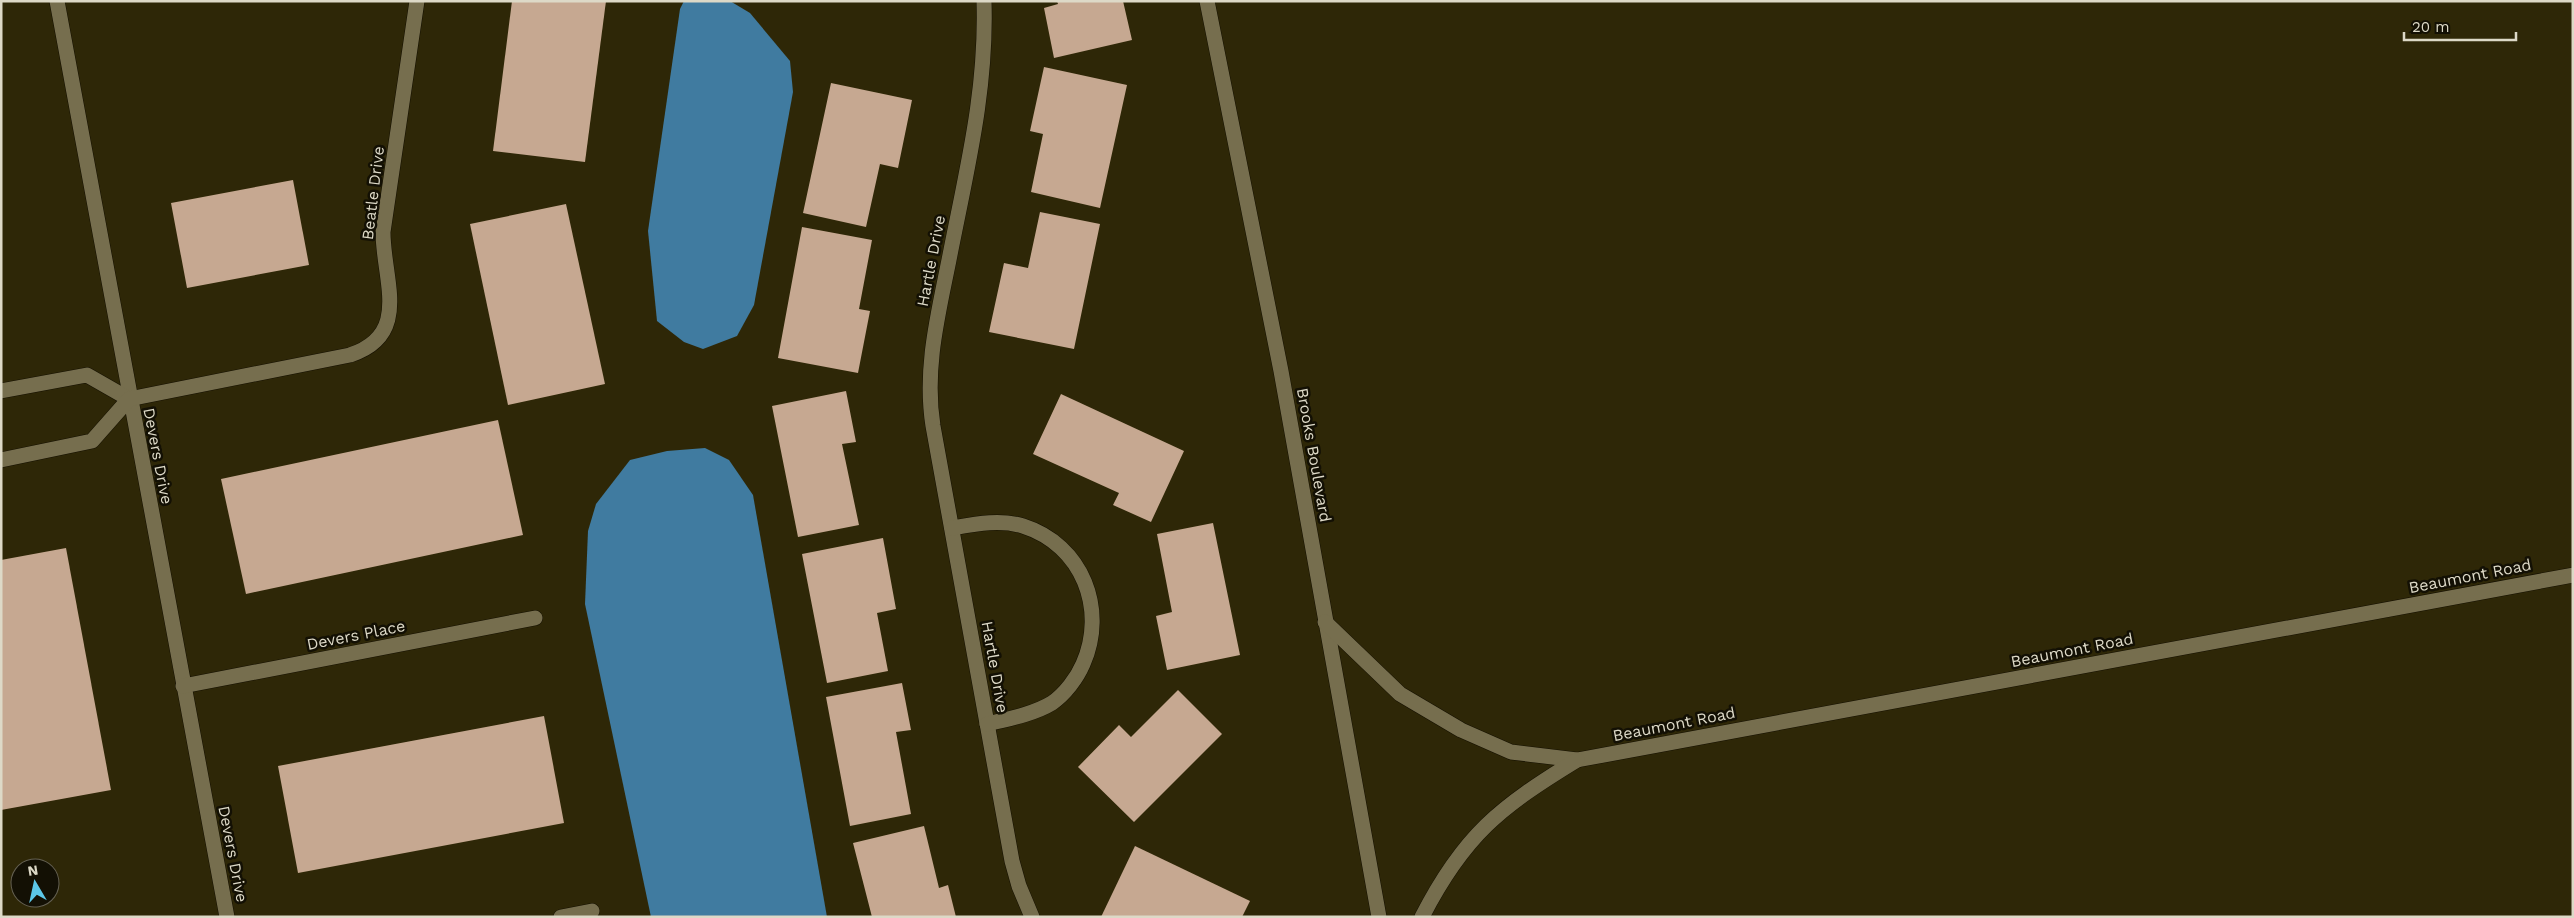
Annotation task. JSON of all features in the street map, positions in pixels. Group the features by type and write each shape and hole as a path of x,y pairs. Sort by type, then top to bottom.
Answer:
{"street":[{"name":"Devers Drive","path":"57,1 227,917"},
{"name":"Beatle Drive","path":"130,399 350,356 364,351 383,334 390,304 384,258 383,232 417,1"},
{"name":"Hartle Drive","path":"984,1 984,62 979,107 933,341 929,381 931,415 1014,870 1032,917"},
{"name":"Brooks Boulevard","path":"1207,1 1281,371 1379,917"},
{"path":"1,391 87,374 130,399 92,441 1,460"},
{"name":"Hartle Drive","path":"952,528 993,522 1023,526 1050,539 1060,546 1080,571 1092,603 1093,626 1090,649 1075,680 1052,703 1018,716 987,724"},
{"name":"Beaumont Road","path":"1325,622 1400,694 1461,730 1511,752 1577,760 2573,574"},
{"name":"Devers Place","path":"183,686 535,618"},
{"name":"Beaumont Road","path":"1422,917 1457,856 1480,829 1520,795 1577,760"},
{"path":"561,917 592,911"}],"water":[{"path":"684,1 730,1 750,13 790,61 793,92 754,305 737,336 703,349 684,342 657,321 648,231 680,9"},
{"path":"705,448 729,460 753,495 827,917 651,917 585,604 588,531 596,504 630,460 667,451"}],"building":[{"path":"512,1 606,1 585,162 493,151"},
{"path":"1057,1 1123,1 1132,40 1054,58 1044,8 1058,4"},
{"path":"1044,67 1127,85 1100,208 1031,192 1043,134 1030,131"},
{"path":"831,83 912,100 898,168 880,164 866,227 803,213"},
{"path":"293,180 309,265 187,288 171,203"},
{"path":"566,204 605,384 508,405 470,224"},
{"path":"1040,212 1100,224 1074,349 989,332 1004,263 1028,268"},
{"path":"802,227 872,240 859,309 870,311 858,373 778,358"},
{"path":"846,391 856,442 842,444 859,525 798,537 772,406"},
{"path":"1061,394 1184,451 1151,522 1113,505 1119,493 1033,454"},
{"path":"498,420 523,535 246,594 221,479"},
{"path":"1213,523 1240,655 1167,670 1156,616 1172,612 1157,534"},
{"path":"883,538 896,609 877,613 888,671 827,683 802,554"},
{"path":"66,548 111,790 1,810 1,560"},
{"path":"902,683 911,730 896,732 911,814 850,826 826,697"},
{"path":"1178,690 1222,734 1134,822 1078,767 1119,725 1131,737"},
{"path":"544,716 564,823 298,873 278,766"},
{"path":"924,826 939,888 948,885 956,917 872,917 853,843"},
{"path":"1135,846 1250,901 1242,917 1101,917"}]}
